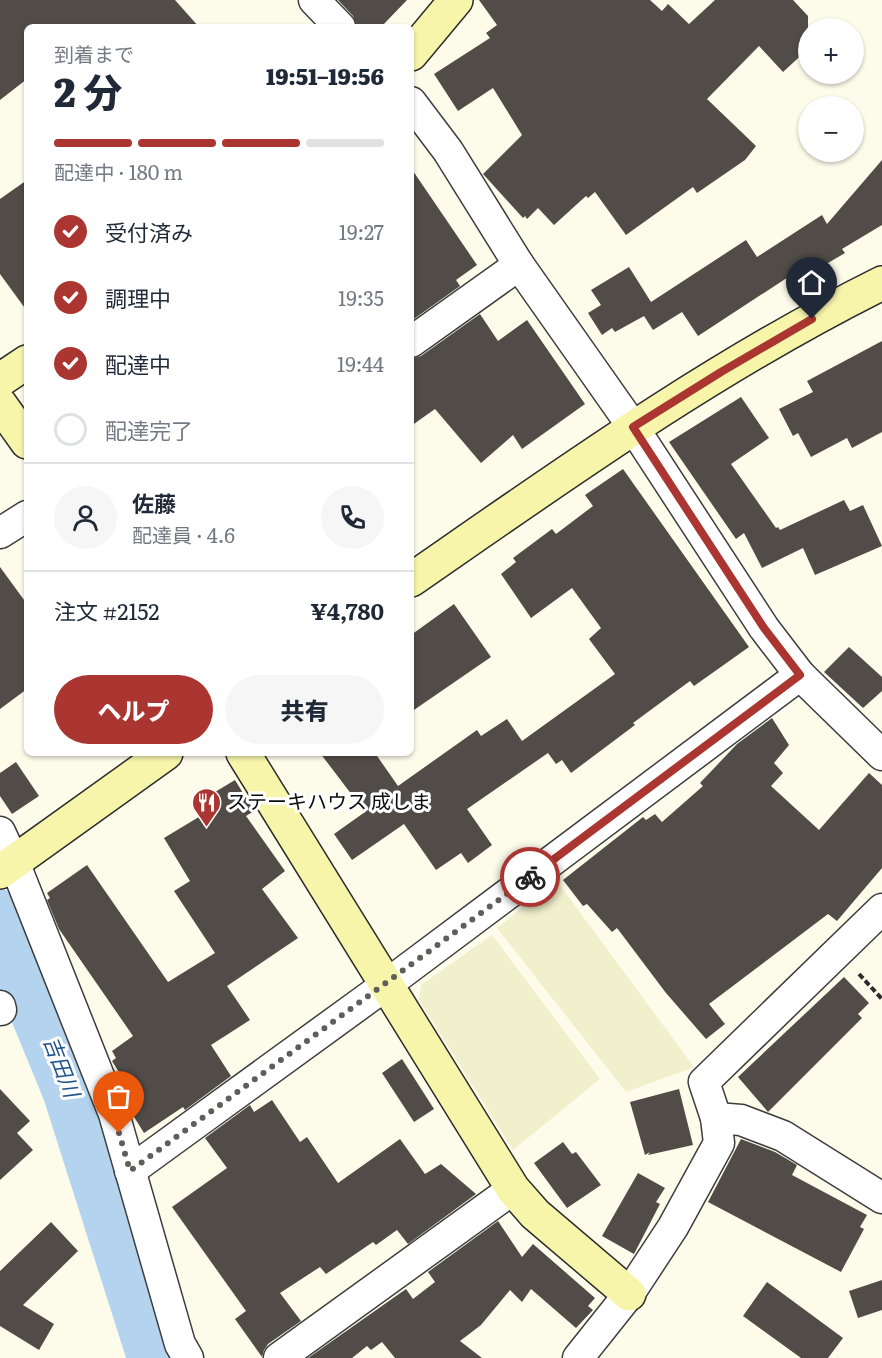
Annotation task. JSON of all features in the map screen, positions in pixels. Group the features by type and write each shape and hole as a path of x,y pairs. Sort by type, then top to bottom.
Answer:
{"street":[{"path":"314,0 337,24"},
{"path":"414,50 456,0"},
{"path":"414,106 448,152 519,265 633,427 764,628 800,675 882,754"},
{"path":"414,340 519,265"},
{"path":"414,578 633,427 758,349 829,309 882,283"},
{"path":"0,380 24,364"},
{"path":"0,404 24,438"},
{"path":"0,533 24,518"},
{"path":"130,1171 386,985 800,675"},
{"path":"7,867 162,756"},
{"path":"245,756 513,1189 535,1214 629,1294"},
{"path":"0,832 7,867 114,1114 180,1344 188,1358"},
{"path":"578,1358 629,1294 673,1227 719,1143 716,1118 704,1082 882,909"},
{"path":"716,1118 741,1120 783,1136 882,1198"},
{"path":"279,1358 513,1189"}],"green space":[{"path":"556,880 694,1067 626,1092 497,928"},
{"path":"492,935 600,1079 513,1150 419,1000 421,985"}],"building":[{"path":"0,0 175,0 196,24 24,24 24,81 0,100"},
{"path":"338,0 407,0 384,24 356,24 353,16"},
{"path":"479,0 650,0 662,11 668,4 689,24 715,0 793,0 808,16 808,18 798,18 798,58 783,72 759,46 707,99 756,146 745,160 697,193 693,187 626,235 595,192 588,198 586,196 554,225 538,208 527,219 525,216 523,218 483,174 522,135 493,88 458,111 434,74 490,38 486,33 497,25"},
{"path":"882,160 882,225 842,249 845,253 811,273 810,271 805,274 802,268 698,336 682,312 653,330 644,316 615,332 612,328 602,335 588,313 601,305 591,290 629,267 651,302 746,240 757,257 822,215 827,224"},
{"path":"414,172 477,265 456,280 460,286 414,319"},
{"path":"24,182 24,307 0,274 0,199"},
{"path":"480,314 498,341 527,320 585,404 522,449 513,435 481,463 435,409 414,424 414,358 421,356"},
{"path":"882,341 882,432 852,448 847,438 811,457 798,433 793,436 779,409 813,392 807,381"},
{"path":"741,397 769,438 731,464 776,528 780,530 844,500 850,511 863,505 882,546 815,575 803,548 762,568 744,533 736,539 669,442"},
{"path":"623,469 749,647 694,686 690,681 571,773 562,760 556,764 548,753 467,809 492,845 468,863 461,853 436,870 404,824 352,860 334,834 365,812 322,756 377,756 398,786 477,730 481,736 507,719 522,741 615,674 589,639 601,628 572,588 531,618 501,574 516,562 513,558 552,529 556,534 593,506 585,495"},
{"path":"0,567 24,600 24,691 0,709"},
{"path":"454,604 491,657 414,710 414,633"},
{"path":"849,647 882,677 882,691 863,708 824,672"},
{"path":"772,718 789,745 774,763 783,773 771,786 819,830 869,773 882,785 882,868 837,921 828,914 709,1004 725,1024 706,1039 666,993 617,928 612,932 587,904 583,906 563,880 643,817 646,820 655,814 662,822 703,786 700,783 737,744"},
{"path":"16,762 39,796 12,814 0,796 0,773"},
{"path":"235,780 254,811 246,816 285,871 262,889 298,938 227,986 250,1020 211,1045 231,1076 185,1110 183,1107 144,1133 131,1112 136,1106 133,1100 135,1098 112,1061 116,1058 112,1051 133,1036 59,929 47,900 50,898 47,893 87,865 168,982 215,953 174,891 190,881 164,838 212,809 205,798"},
{"path":"844,977 869,1003 858,1014 862,1018 768,1112 738,1077"},
{"path":"402,1059 434,1109 414,1122 382,1073"},
{"path":"0,1089 30,1121 17,1133 33,1150 0,1180"},
{"path":"679,1089 693,1145 648,1155 650,1152 645,1155 630,1102"},
{"path":"272,1100 300,1142 307,1137 338,1183 400,1139 425,1174 441,1164 476,1194 408,1244 397,1230 376,1245 373,1242 326,1274 320,1267 280,1293 301,1321 268,1344 262,1357 235,1319 246,1311 172,1207 227,1168 205,1138 250,1105 254,1112"},
{"path":"741,1139 775,1152 797,1165 792,1175 867,1215 860,1227 864,1229 841,1272 708,1202"},
{"path":"563,1142 572,1154 576,1152 601,1185 567,1208 534,1163"},
{"path":"638,1173 665,1188 656,1202 660,1204 634,1254 602,1236"},
{"path":"498,1221 522,1257 533,1244 595,1298 588,1306 593,1310 576,1328 531,1289 522,1302 510,1290 481,1325 460,1341 482,1358 395,1358 382,1342 371,1350 367,1346 352,1358 308,1358 406,1289 413,1299 435,1282 428,1272"},
{"path":"51,1222 78,1251 23,1305 54,1324 39,1350 0,1326 0,1271"},
{"path":"882,1280 882,1310 858,1318 849,1291"},
{"path":"767,1282 843,1338 828,1358 801,1358 743,1316"}],"waterway":[{"name":"吉田川","path":"0,918 71,1091 156,1358"}],"way so far":[{"path":"119,1133 130,1171 530,877"}],"place":[{"name":"ステーキハウス 成しま","path":"206,828"}],"route":[{"path":"530,877 800,675 764,628 633,427 758,349 812,319"}]}
